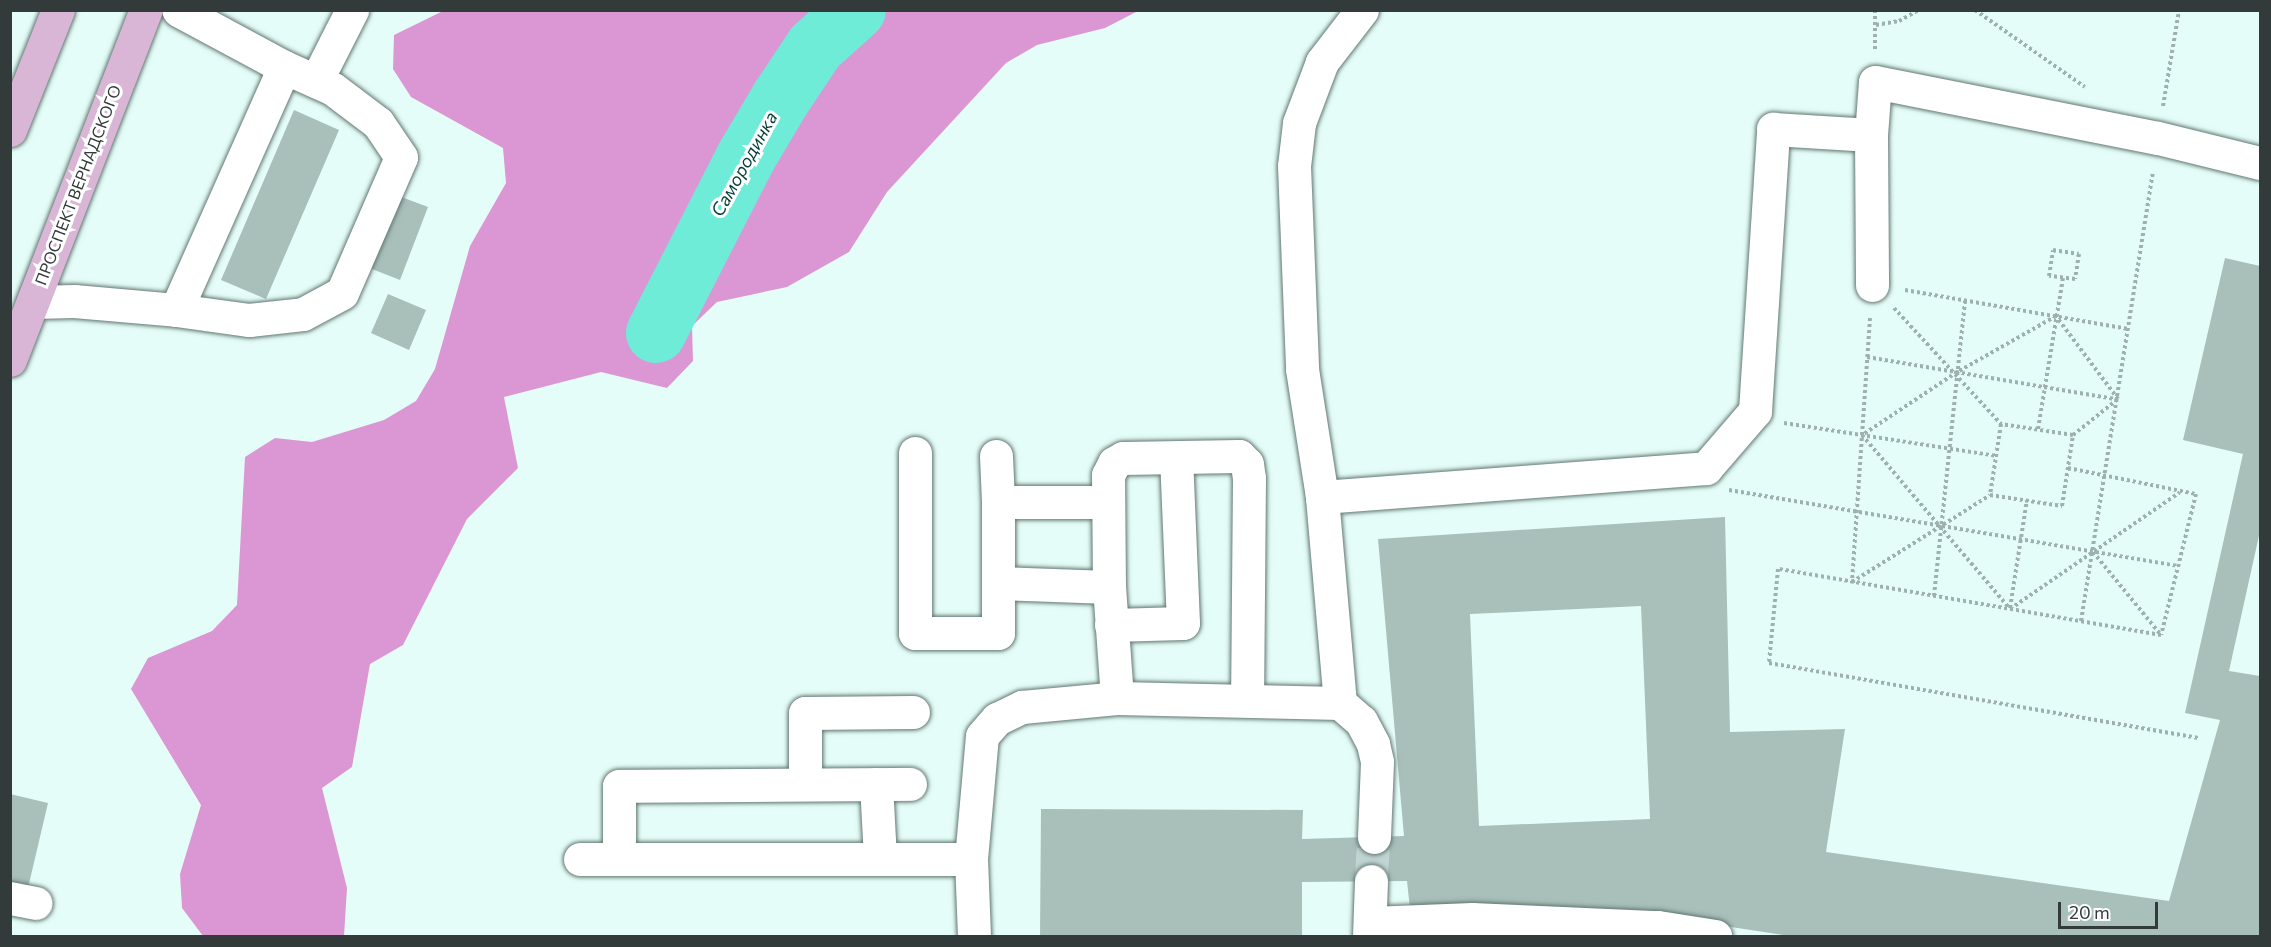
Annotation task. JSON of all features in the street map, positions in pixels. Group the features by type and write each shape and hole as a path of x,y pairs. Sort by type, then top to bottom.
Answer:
{"main road":[{"path":"10,130 58,10"},
{"name":"ПРОСПЕКТ ВЕРНАДСКОГО","path":"10,360 146,10"}],"lane":[{"path":"33,302 74,301 176,310 249,320 303,314 342,293 400,157 378,123 316,81 284,67 178,10"},
{"path":"316,81 352,10"},
{"path":"1340,703 1322,497 1302,369 1294,166 1299,123 1322,62 1362,10"},
{"path":"176,310 284,67"},
{"path":"1872,285 1872,135 1875,82 2158,138 2260,163"},
{"path":"1322,497 1706,468 1755,411 1773,129 1872,135"},
{"path":"915,453 915,633 998,633 996,456"},
{"path":"1117,698 1109,587 1108,475 1114,463 1123,458 1239,456 1247,464 1247,698"},
{"path":"1111,625 1183,623 1176,458"},
{"path":"998,502 1108,501"},
{"path":"998,583 1109,587"},
{"path":"974,936 971,859 982,736 997,719 1022,707 1117,698 1247,698 1340,703 1361,721 1373,744 1377,762 1374,837"},
{"path":"805,784 805,713 913,712"},
{"path":"876,784 880,858"},
{"path":"619,858 619,786 910,784"},
{"path":"580,859 971,859"},
{"path":"1371,881 1370,930 1496,920 1658,927 1715,936"}],"path":[{"path":"1876,25 1899,21 1919,10"},
{"path":"1975,10 2090,91"},
{"path":"2081,621 2179,10"},
{"path":"2053,250 2079,254 2075,279 2063,278 2049,276 2053,250"},
{"path":"2038,429 2063,278"},
{"path":"1872,285 2129,329"},
{"path":"1852,582 1872,285"},
{"path":"1872,285 1957,372 2001,424 2073,435"},
{"path":"1934,596 1965,301"},
{"path":"1862,435 1957,372 2056,316"},
{"path":"2056,316 2118,399"},
{"path":"1867,357 2118,399"},
{"path":"1852,582 1990,495 2062,506 2073,435 2118,399"},
{"path":"1755,411 1768,421 1996,456"},
{"path":"1990,495 2001,424"},
{"path":"1862,435 1942,526 2010,609"},
{"path":"1706,468 1725,489 2178,566"},
{"path":"2068,468 2196,494 2161,635"},
{"path":"2010,609 2180,491"},
{"path":"2010,609 2027,500"},
{"path":"2092,552 2161,635"},
{"path":"2161,635 1778,569 1769,663 2198,738"}],"shaded area":[{"path":"445,10 1138,11 1105,28 1037,45 1006,63 887,192 849,252 787,287 717,302 692,326 693,361 667,388 601,372 504,397 518,468 467,519 403,645 370,664 352,767 322,788 347,888 344,936 203,936 182,908 180,874 201,805 131,689 148,658 212,631 237,605 245,457 275,438 312,442 384,420 416,401 435,369 470,246 506,183 503,148 411,97 393,69 394,35"}],"building":[{"path":"294,110 339,130 266,299 221,280"},
{"path":"396,195 428,207 400,280 367,267"},
{"path":"2225,258 2260,266 2260,531 2229,671 2260,676 2260,936 1790,936 1659,916 1410,909 1407,881 1302,882 1302,936 1040,936 1041,809 1303,810 1302,839 1404,836 1378,539 1725,517 1730,732 1845,729 1826,852 2169,901 2220,720 2185,713 2243,454 2183,440","holes":["1641,606 1650,819 1479,826 1470,614"]},
{"path":"388,294 426,310 409,350 371,333"},
{"path":"10,794 48,803 28,888 10,884"}],"waterway":[{"name":"Самородинка","path":"656,333 746,157 781,98 815,47 856,10"}],"tunnel":[{"path":"1371,881 1374,837"}]}
